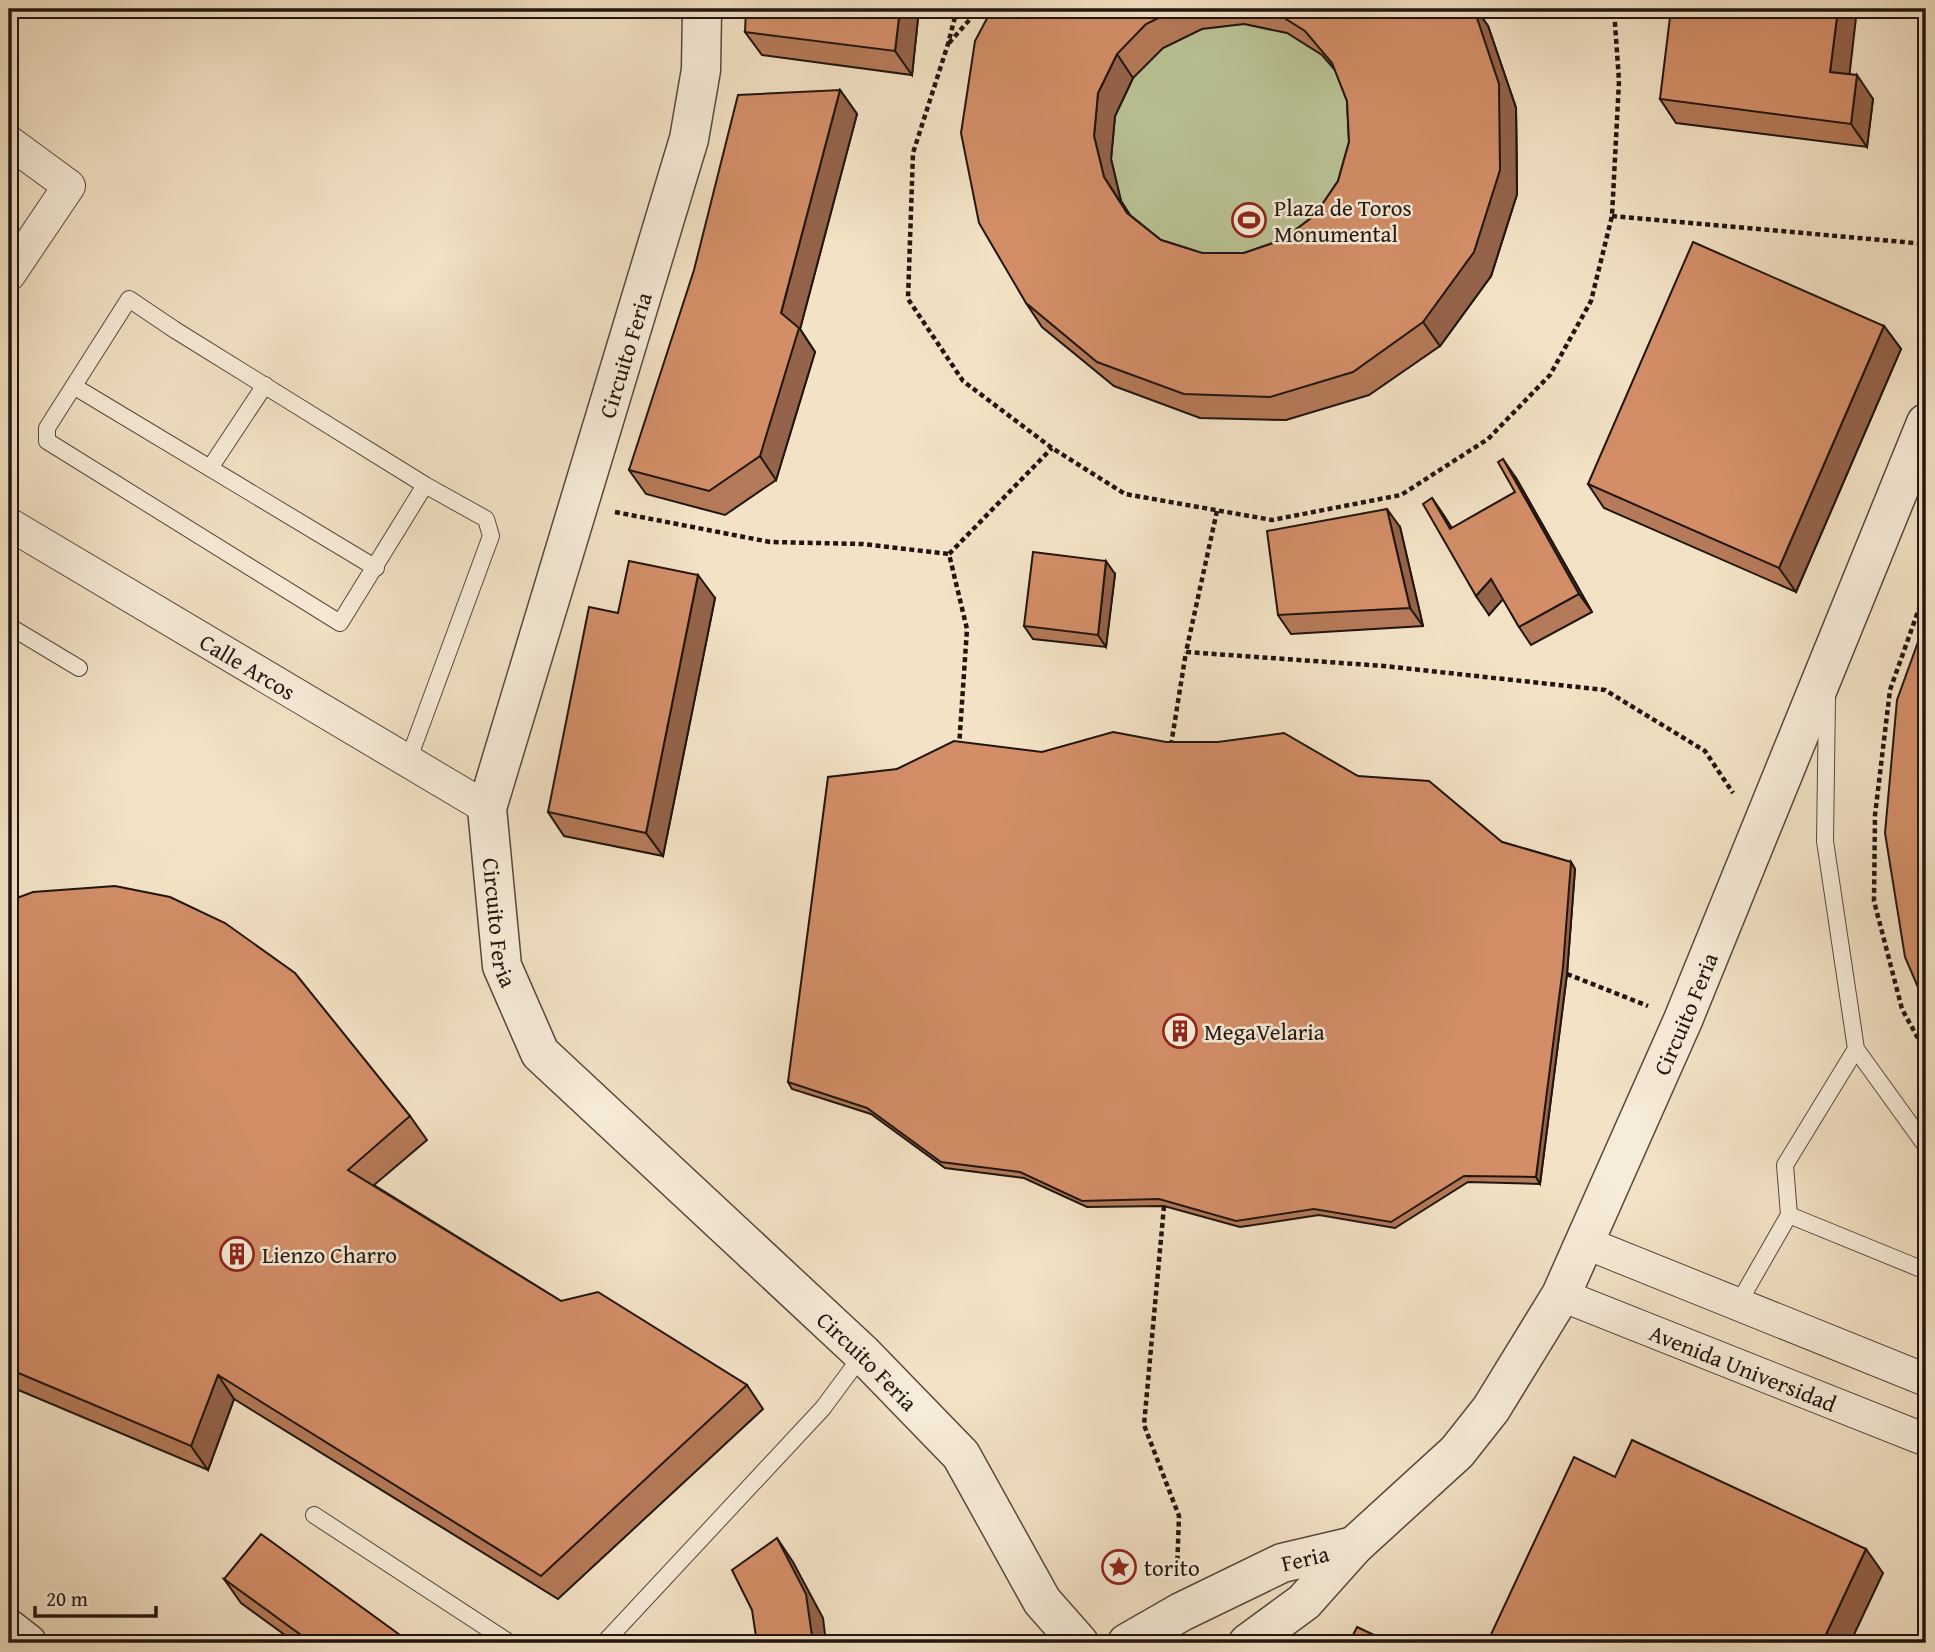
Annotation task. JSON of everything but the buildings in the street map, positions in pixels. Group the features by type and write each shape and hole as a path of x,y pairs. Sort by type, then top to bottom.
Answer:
{"street":[{"name":"Circuito Feria","path":"702,9 701,70 689,139 580,506 486,808 502,966 540,1053 863,1354 961,1455 1042,1601 1079,1643"},
{"path":"9,142 69,186 9,275"},
{"name":"Circuito Feria","path":"1354,1546 1457,1452 1492,1409 1561,1295 1683,1020 1926,423"},
{"name":"Calle Arcos","path":"9,524 486,808"},
{"path":"1586,1243 1926,1380"},
{"name":"Avenida Universidad","path":"1561,1295 1926,1440"},
{"name":"Feria","path":"1127,1643 1181,1612 1282,1563 1354,1546"},
{"name":"Feria","path":"1248,1643 1304,1602 1354,1546"},
{"path":"9,1629 26,1643"}],"lane":[{"path":"408,761 491,536 486,519 425,485 129,299 47,428 47,441 340,623 425,485"},
{"path":"210,468 265,384"},
{"path":"75,387 376,568"},
{"path":"9,625 79,668"},
{"path":"1827,662 1825,841 1856,1049 1926,1146"},
{"path":"1738,1304 1789,1214 1785,1165 1856,1049"},
{"path":"1789,1214 1926,1271"},
{"path":"604,1643 823,1408 863,1354"},
{"path":"314,1515 510,1643"}],"path":[{"path":"957,9 913,153 908,299 963,381 1052,447 1125,494 1272,520 1402,495 1488,439 1550,375 1591,301 1612,216 1619,81 1614,9"},
{"path":"948,44 979,9"},
{"path":"1612,216 1926,244"},
{"path":"949,554 1052,447"},
{"path":"580,506 770,542 863,544 949,554"},
{"path":"1170,748 1186,652 1217,510"},
{"path":"949,554 967,629 959,748"},
{"path":"1926,589 1890,690 1875,816 1874,901 1902,1009 1926,1053"},
{"path":"1186,652 1384,666 1605,690 1705,751 1760,834"},
{"path":"1567,974 1683,1020"},
{"path":"1164,1206 1144,1425 1180,1516 1178,1569 1171,1580"}],"green space":[{"name":"Plaza de Toros Monumental","path":"1022,9 1475,9 1488,26 1516,108 1517,194 1491,276 1440,346 1286,420 991,65"}],"place":[{"name":"Plaza de Toros Monumental","path":"1249,220"},
{"name":"MegaVelaria","path":"1180,1031"},
{"name":"Lienzo Charro","path":"237,1254"},
{"name":"torito","path":"1119,1567"}]}
